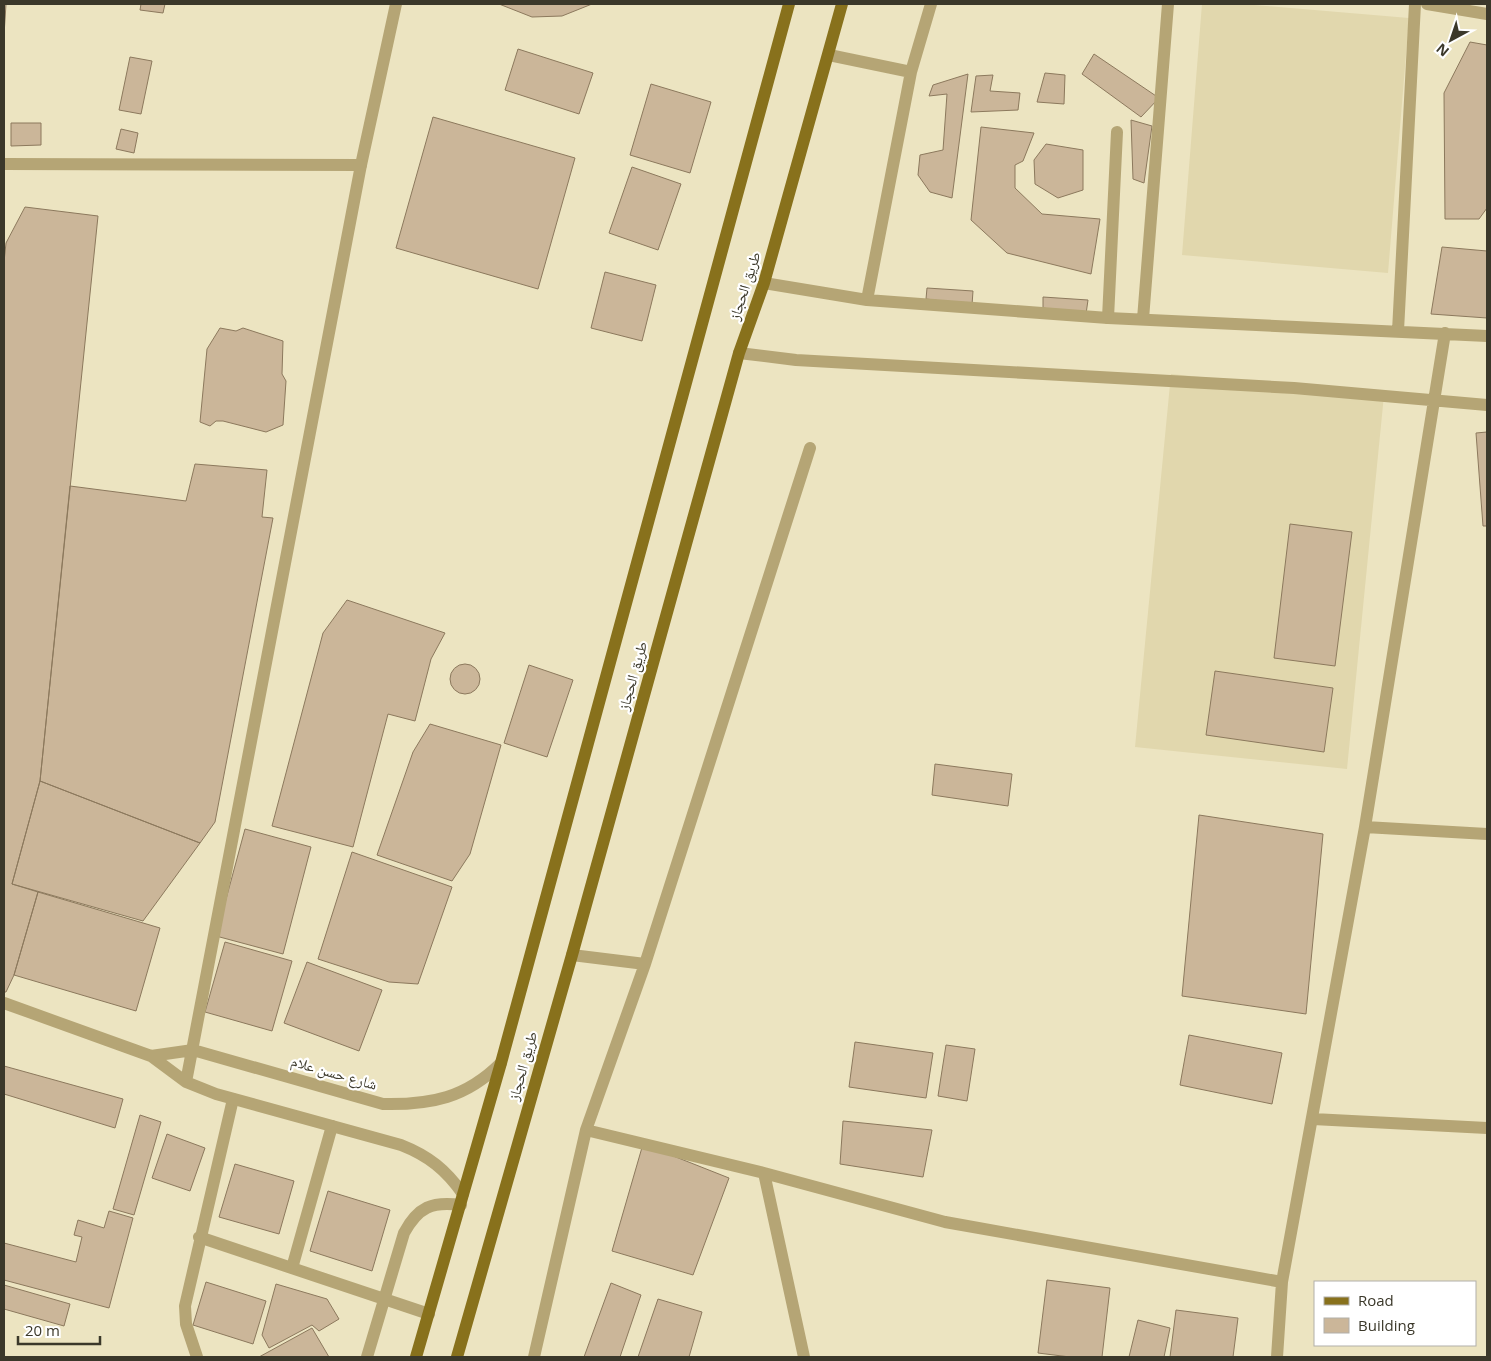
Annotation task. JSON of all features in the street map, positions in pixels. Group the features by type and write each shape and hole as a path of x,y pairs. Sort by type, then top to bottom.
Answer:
{"main road":[{"name":"طريق الحجاز","path":"416,1357 430,1314 500,1064 788,4"},
{"name":"طريق الحجاز","path":"457,1357 572,955 739,353 764,283 842,4"}],"street":[{"path":"186,1082 361,165 396,4"},
{"path":"867,300 911,72 931,4"},
{"path":"1143,319 1168,4"},
{"path":"1398,331 1415,4"},
{"path":"1427,4 1487,14"},
{"path":"829,55 911,72"},
{"path":"1108,318 1117,132"},
{"path":"4,164 361,165"},
{"path":"764,283 867,300 1108,318 1487,336"},
{"path":"1277,1357 1282,1282 1366,827 1444,333"},
{"path":"739,353 796,360 1294,388 1487,405"},
{"path":"534,1357 586,1130 645,964 810,448"},
{"path":"1366,827 1487,834"},
{"path":"572,955 645,964"},
{"name":"شارع حسن علام","path":"4,1003 151,1056 186,1082 232,1099 401,1145 420,1152 452,1178 462,1199"},
{"name":"شارع حسن علام","path":"151,1056 193,1050 383,1104 415,1105 447,1098 476,1085 500,1064"},
{"path":"197,1357 186,1324 185,1306 199,1237 232,1099"},
{"path":"1313,1120 1487,1128"},
{"path":"292,1268 332,1126"},
{"path":"586,1130 764,1173 945,1222 1282,1282"},
{"path":"764,1173 804,1357"},
{"path":"367,1357 404,1233 410,1221 419,1212 430,1206 462,1199"},
{"path":"199,1237 430,1314"}],"shaded area":[{"path":"1202,4 1243,4 1409,18 1388,273 1182,255"},
{"path":"1171,374 1384,395 1347,769 1135,747"}],"building":[{"path":"4,4 6,4 4,35"},
{"path":"141,4 165,4 163,13 140,10"},
{"path":"499,4 592,4 562,16 532,17"},
{"path":"1470,42 1487,45 1487,208 1479,219 1445,219 1444,93"},
{"path":"518,49 593,73 579,114 505,90"},
{"path":"1094,54 1159,98 1141,117 1082,74"},
{"path":"130,57 152,61 141,114 119,110"},
{"path":"1045,73 1065,75 1064,104 1037,102"},
{"path":"968,74 952,198 930,192 918,175 920,155 943,150 947,94 929,96 933,85"},
{"path":"993,75 990,91 1020,93 1018,110 971,112 976,76"},
{"path":"651,84 711,102 690,173 630,155"},
{"path":"433,117 575,158 538,289 396,248"},
{"path":"1131,120 1152,126 1144,183 1133,179"},
{"path":"11,123 41,123 41,145 11,146"},
{"path":"981,127 1034,133 1023,161 1015,165 1015,188 1042,214 1100,219 1091,274 1007,253 971,220"},
{"path":"121,129 138,133 134,153 116,149"},
{"path":"1046,144 1083,150 1083,190 1058,198 1035,184 1034,160"},
{"path":"632,167 681,184 658,250 609,233"},
{"path":"25,207 98,216 40,781 12,884 38,892 14,975 6,992 4,992 4,262 6,243"},
{"path":"1442,247 1487,251 1487,318 1431,314"},
{"path":"605,272 656,285 642,341 591,328"},
{"path":"927,288 973,291 972,305 926,299"},
{"path":"1043,297 1088,300 1086,314 1043,308"},
{"path":"220,328 236,331 243,328 283,341 282,374 286,381 283,425 266,432 223,421 216,421 210,426 200,422 207,349"},
{"path":"1487,432 1487,526 1483,526 1476,433"},
{"path":"195,464 267,470 262,517 273,518 215,822 200,843 40,781 70,486 186,501"},
{"path":"1290,524 1352,532 1335,666 1274,658"},
{"path":"347,600 445,633 431,659 415,721 388,714 353,847 272,826 323,633"},
{"path":"465,664 476,668 480,679 476,690 465,694 454,690 450,679 454,668"},
{"path":"529,665 573,680 547,757 504,743"},
{"path":"1215,671 1333,688 1324,752 1206,735"},
{"path":"430,724 501,745 470,854 452,881 377,855 413,752"},
{"path":"935,764 1012,774 1008,806 932,795"},
{"path":"40,781 200,843 143,921 12,884"},
{"path":"1199,815 1323,834 1306,1014 1182,996"},
{"path":"245,829 311,847 283,954 216,936"},
{"path":"352,852 452,887 418,984 389,982 318,959"},
{"path":"38,892 160,928 136,1011 14,975"},
{"path":"225,942 292,961 272,1031 205,1012"},
{"path":"307,962 382,990 359,1051 284,1023"},
{"path":"1189,1035 1282,1053 1272,1104 1180,1085"},
{"path":"855,1042 933,1053 926,1098 849,1087"},
{"path":"946,1045 975,1049 967,1101 938,1096"},
{"path":"4,1066 123,1099 115,1128 4,1094"},
{"path":"140,1115 161,1122 134,1215 113,1209"},
{"path":"843,1121 932,1130 923,1177 840,1164"},
{"path":"167,1134 205,1148 190,1191 152,1178"},
{"path":"643,1144 729,1178 693,1275 612,1251"},
{"path":"235,1164 294,1181 279,1234 219,1217"},
{"path":"328,1191 390,1210 372,1271 310,1251"},
{"path":"109,1211 133,1218 109,1308 4,1280 4,1243 76,1262 82,1237 74,1235 78,1220 104,1228"},
{"path":"1047,1280 1110,1288 1102,1357 1070,1357 1038,1353"},
{"path":"206,1282 266,1301 253,1344 193,1325"},
{"path":"611,1283 641,1295 620,1357 584,1357"},
{"path":"276,1284 327,1299 339,1319 319,1331 312,1325 269,1348 262,1335"},
{"path":"4,1285 70,1304 64,1326 4,1309"},
{"path":"658,1299 702,1312 689,1357 638,1357"},
{"path":"1176,1310 1238,1318 1233,1357 1170,1357"},
{"path":"1138,1320 1170,1328 1164,1357 1129,1357"},
{"path":"312,1328 329,1357 259,1357"}]}
